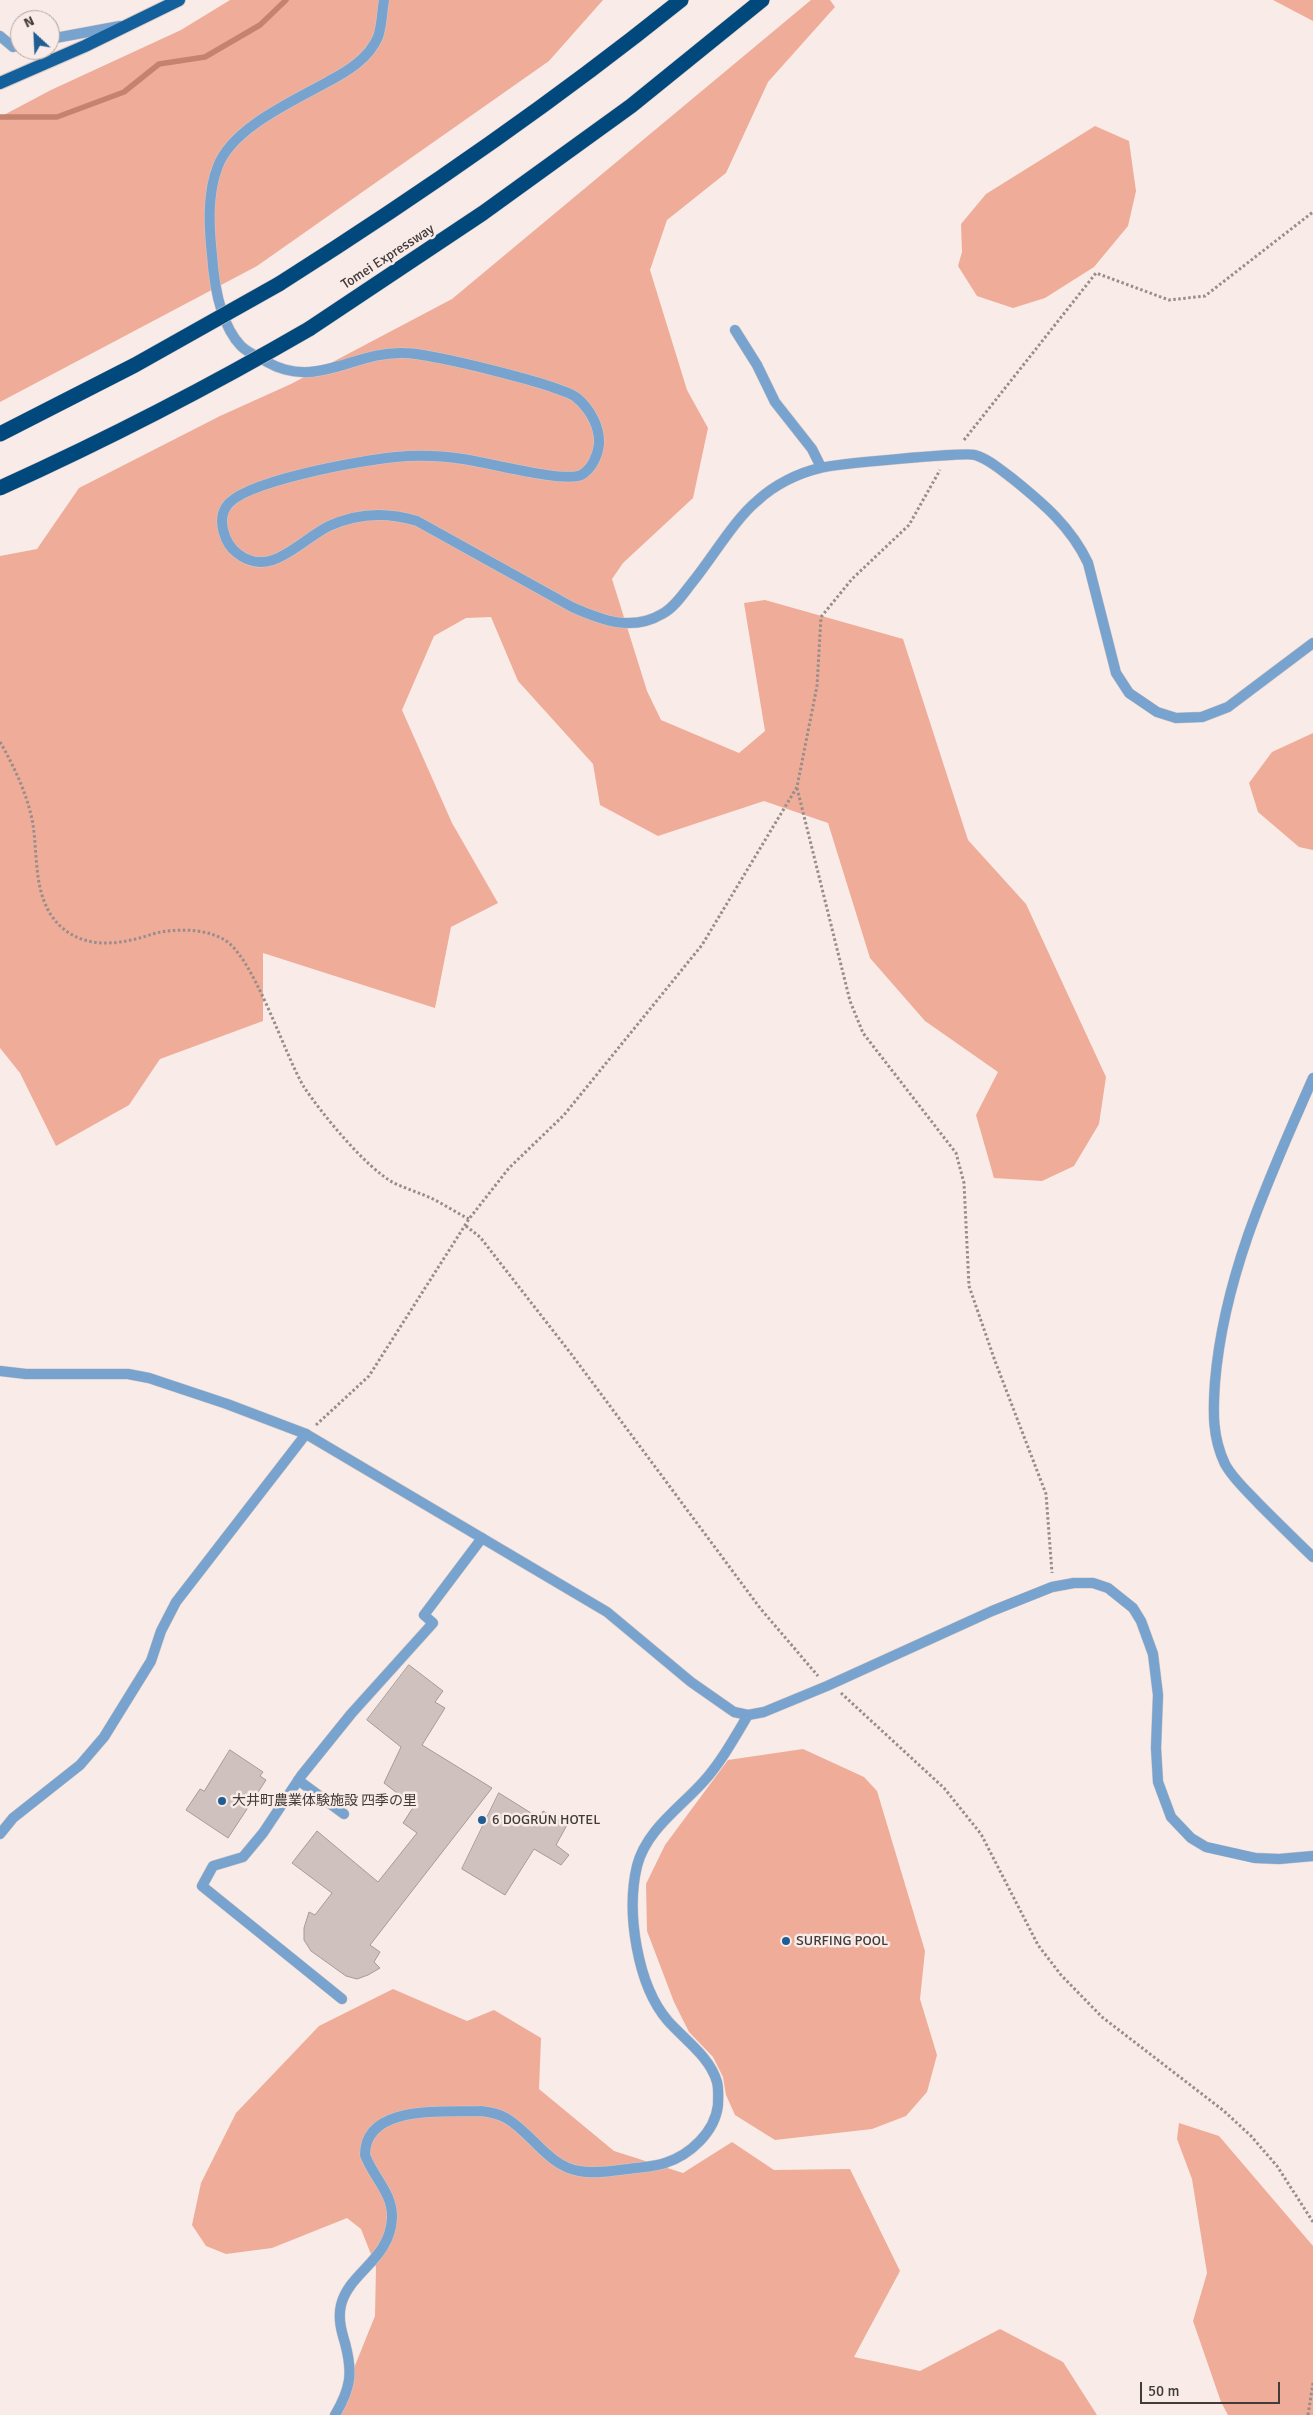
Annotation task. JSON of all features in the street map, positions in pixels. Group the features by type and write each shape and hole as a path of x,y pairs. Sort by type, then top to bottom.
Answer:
{"highway":[{"path":"0,434 143,361 279,284 373,224 504,135 611,57 681,0"},
{"name":"Tomei Expressway","path":"0,488 164,409 309,329 484,214 631,106 762,0"}],"main road":[{"path":"0,83 85,46 178,1"}],"street":[{"path":"384,0 379,36 365,56 346,72 272,114 241,135 227,149 217,167 209,228 214,281 228,326 242,348 283,371 307,373 336,368 363,357 405,352 519,377 575,396 588,410 598,429 599,446 594,464 580,476 562,477 460,459 398,457 327,469 258,486 228,502 222,515 225,534 230,547 243,558 260,564 282,557 330,526 377,514 398,515 417,521 581,611 598,618 623,624 643,623 664,614 682,595 756,501 795,477 821,467 974,454 998,467 1044,504 1064,524 1081,548 1088,563 1116,673 1129,693 1157,712 1176,718 1217,713 1228,708 1313,643"},
{"path":"60,37 122,25 178,1"},
{"path":"0,36 10,44"},
{"path":"735,330 757,365 775,402 812,449 821,467"},
{"path":"1313,1078 1246,1236 1217,1358 1213,1408 1216,1443 1226,1465 1237,1481 1313,1557"},
{"path":"0,1371 26,1374 128,1374 149,1378 227,1404 306,1434 607,1612 691,1682 734,1712 748,1715 764,1712 831,1685 992,1611 1052,1587 1074,1583 1093,1583 1108,1588 1133,1608 1141,1621 1153,1654 1157,1675 1158,1782 1171,1817 1181,1828 1206,1847 1255,1858 1287,1859 1313,1856"},
{"path":"0,1834 13,1818 73,1772 104,1737 151,1661 161,1631 176,1602 306,1434"},
{"path":"342,1999 202,1886 213,1866 243,1857 263,1833 298,1780 350,1714 433,1623 424,1615 482,1538"},
{"path":"335,2415 344,2399 350,2375 341,2329 341,2304 345,2296 380,2252 390,2228 390,2203 386,2190 365,2156 368,2140 384,2121 403,2115 492,2112 509,2120 532,2142 564,2166 581,2171 595,2172 663,2164 687,2152 705,2136 713,2124 719,2096 716,2079 709,2065 669,2022 653,1997 642,1968 633,1896 638,1864 654,1832 706,1779 748,1715"},
{"path":"298,1780 344,1814"}],"path":[{"path":"306,1434 369,1376 469,1219 509,1168 564,1115 702,945 797,787 817,686 821,616 852,579 909,526 936,473 955,455 970,432 1096,272 1169,300 1205,296 1313,212"},
{"path":"0,742 27,800 42,897 51,915 67,932 84,942 102,944 131,940 166,931 197,930 225,939 243,957 304,1086 324,1113 374,1168 394,1182 432,1199 469,1219"},
{"path":"797,787 850,1001 863,1034 956,1153 964,1183 969,1286 995,1362 1046,1494 1052,1587"},
{"path":"466,1226 480,1237 572,1354 760,1608 831,1685 944,1788 981,1834 1038,1945 1060,1975 1102,2017 1224,2111 1251,2136 1277,2166 1313,2222"},
{"path":"1308,2415 1313,2383"}],"shaded area":[{"path":"230,0 603,0 549,61 257,266 0,402 0,117 51,90 181,30"},
{"path":"811,0 830,0 835,7 768,82 726,173 667,220 650,270 687,390 708,428 693,498 623,563 612,579 647,691 661,720 739,753 765,731 744,603 765,600 903,639 968,840 1026,904 1106,1077 1099,1124 1074,1166 1042,1181 994,1178 976,1115 998,1072 925,1021 870,958 828,823 764,801 658,836 600,805 593,764 518,681 491,617 466,618 434,636 402,710 452,823 498,903 451,927 435,1008 263,953 263,1021 160,1059 129,1105 56,1146 20,1073 0,1048 0,556 37,549 79,488 220,416 291,384 452,299"},
{"path":"1273,0 1313,0 1313,21"},
{"path":"1095,126 1129,141 1136,191 1128,226 1094,267 1045,298 1013,308 977,296 958,266 962,252 961,224 986,194"},
{"path":"1313,733 1313,850 1299,847 1258,812 1249,783 1272,752"},
{"name":"SURFING POOL","path":"803,1749 864,1777 877,1791 925,1951 920,1999 937,2055 927,2092 906,2116 872,2129 775,2140 735,2115 726,2095 723,2077 713,2057 689,2032 674,2002 647,1931 646,1884 665,1845 728,1760"},
{"path":"393,1989 467,2021 494,2010 541,2038 539,2089 614,2151 683,2173 732,2142 774,2170 850,2169 900,2271 854,2357 920,2371 1000,2329 1063,2362 1097,2415 335,2415 375,2316 376,2267 361,2229 347,2218 272,2248 226,2254 206,2246 192,2225 201,2183 236,2113 319,2026"},
{"path":"1179,2123 1219,2136 1313,2246 1313,2415 1228,2415 1221,2402 1193,2321 1207,2273 1192,2179 1177,2139"}],"building":[{"name":"6 DOGRUN HOTEL","path":"409,1665 443,1691 435,1702 445,1708 422,1745 492,1788 370,1945 380,1952 374,1962 380,1968 357,1979 346,1976 311,1951 304,1940 304,1928 309,1912 315,1915 332,1893 292,1863 317,1831 378,1882 417,1833 403,1823 414,1806 384,1783 401,1747 367,1720"},
{"name":"大井町農業体験施設 四季の里","path":"230,1750 263,1772 260,1776 266,1780 228,1838 186,1810 200,1789 204,1791"},
{"path":"499,1793 539,1818 543,1811 567,1825 556,1845 569,1855 561,1865 534,1849 505,1895 462,1869"}],"waterway":[{"path":"0,117 57,117 124,92 159,64 205,57 260,25 286,0"}],"place":[{"name":"大井町農業体験施設 四季の里","path":"222,1801"},
{"name":"6 DOGRUN HOTEL","path":"482,1820"},
{"name":"SURFING POOL","path":"786,1941"}]}
